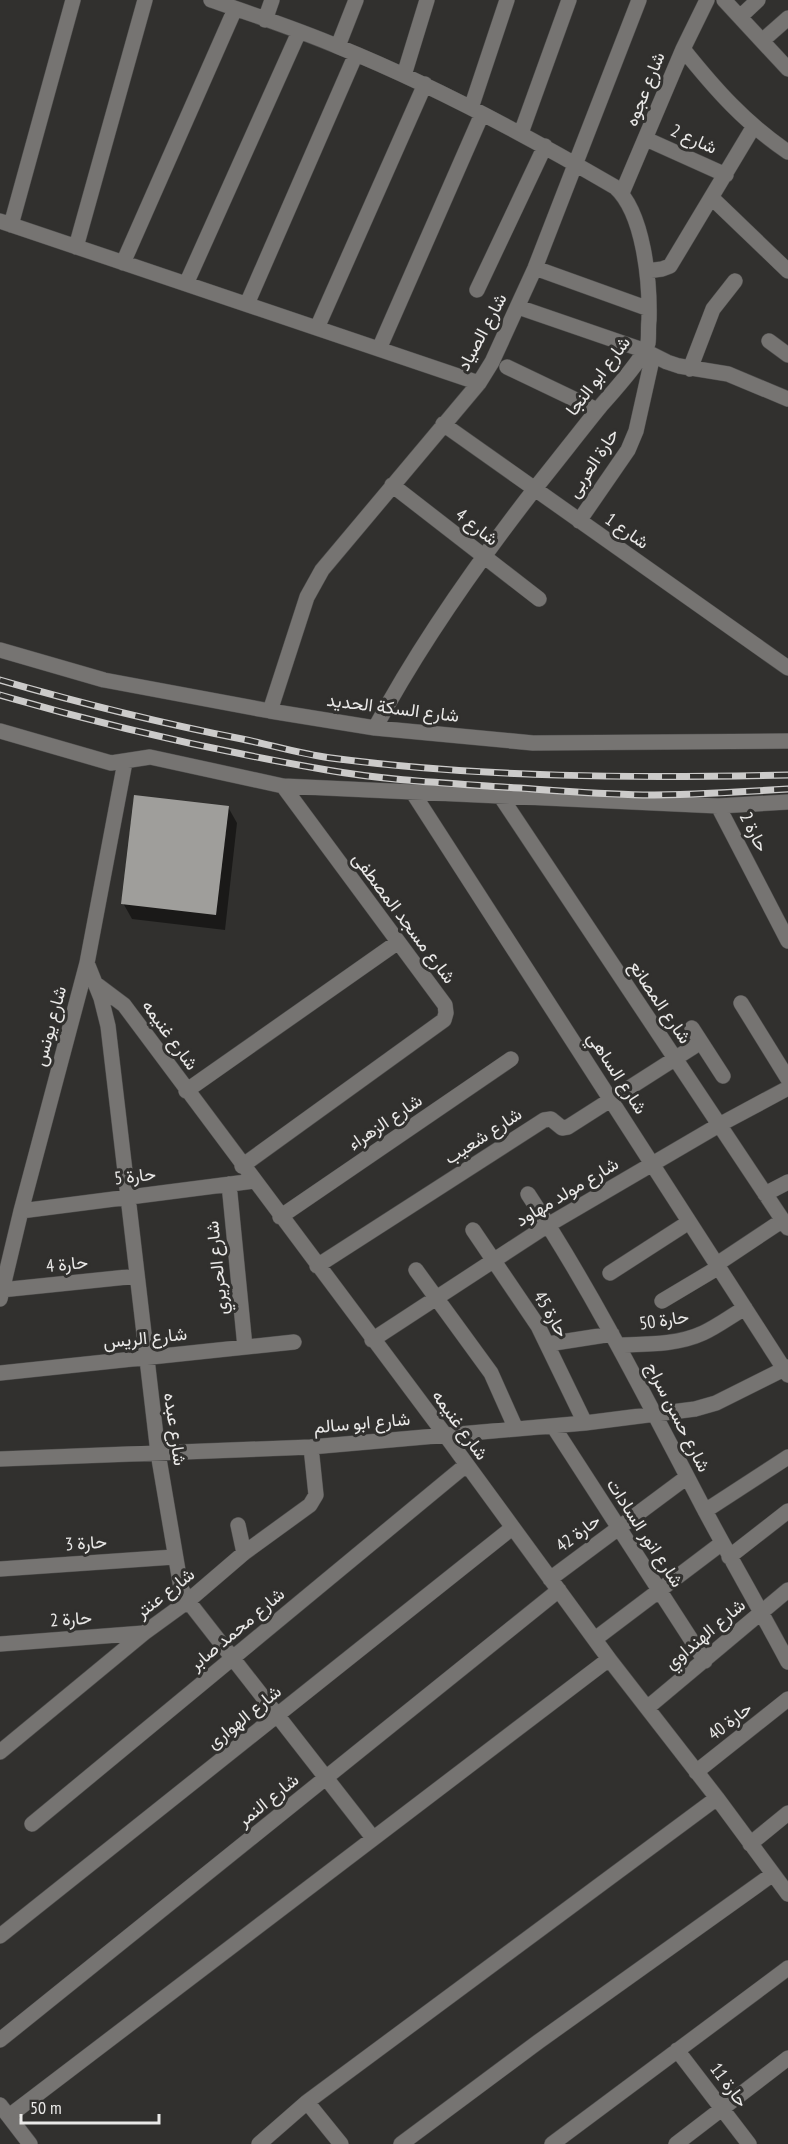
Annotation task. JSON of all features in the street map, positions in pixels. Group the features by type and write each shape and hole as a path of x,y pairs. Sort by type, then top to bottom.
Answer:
{"street":[{"path":"73,0 6,223 479,382"},
{"path":"76,247 146,0"},
{"path":"211,0 338,46 424,84 545,146 622,193"},
{"path":"265,20 272,0"},
{"path":"338,46 356,0"},
{"path":"404,75 427,0"},
{"path":"379,349 477,111 507,0"},
{"path":"521,134 569,0"},
{"name":"شارع الصياد","path":"270,711 307,597 322,570 479,382 492,362 535,268 639,0"},
{"name":"شارع عجوه","path":"622,193 706,0"},
{"path":"724,0 788,69"},
{"path":"740,17 758,0"},
{"path":"123,263 235,9"},
{"path":"762,41 788,18"},
{"path":"186,284 299,32"},
{"path":"683,49 719,93 754,126 788,152"},
{"path":"247,304 356,54"},
{"path":"318,328 424,84"},
{"path":"647,271 670,266 754,126"},
{"name":"شارع 2","path":"646,139 726,175"},
{"path":"477,290 545,146"},
{"name":"شارع ابو النجا","path":"375,728 420,649 484,556 597,410 632,368 648,353 647,271 632,210 622,193"},
{"path":"712,198 788,272"},
{"path":"535,268 649,309"},
{"path":"690,369 713,309 735,281"},
{"path":"518,307 648,353 667,362 690,369 728,374 788,399"},
{"path":"769,341 788,355"},
{"name":"حارة العربى","path":"579,521 628,450 636,431 648,353"},
{"path":"507,367 597,410"},
{"name":"شارع 1","path":"444,424 788,668"},
{"name":"شارع 4","path":"392,484 539,599"},
{"name":"شارع السكة الحديد","path":"0,650 104,680 375,728 533,743 788,741"},
{"path":"0,731 111,763 125,762 138,757 150,757 282,786 718,806 788,802"},
{"name":"شارع يونس","path":"1,1294 87,963 125,762"},
{"name":"شارع مسجد المصطفى","path":"242,1166 444,1020 446,1013 445,1005 282,786"},
{"name":"شارع الساهي","path":"413,793 787,1370"},
{"name":"شارع المصانع","path":"501,797 785,1224"},
{"name":"حارة 2","path":"718,806 788,941"},
{"path":"186,1091 398,942"},
{"name":"شارع عبده","path":"87,963 101,998 108,1026 158,1453 181,1588 188,1601 373,1838"},
{"name":"شارع غنيمه","path":"96,984 124,1005 280,1217 446,1436 609,1659 788,1894"},
{"path":"741,1003 788,1079"},
{"path":"692,1028 723,1076"},
{"name":"شارع شعيب","path":"317,1266 544,1120 550,1119 562,1128 568,1127 701,1042"},
{"name":"شارع الزهراء","path":"280,1217 511,1059"},
{"name":"شارع مولد مهاود","path":"372,1340 548,1225 719,1125 788,1088"},
{"name":"حارة 5","path":"21,1211 254,1181"},
{"path":"765,1194 788,1182"},
{"name":"شارع الحريري","path":"229,1184 245,1347"},
{"name":"شارع حسن سراج","path":"528,1194 615,1340 687,1478 788,1662"},
{"path":"610,1273 689,1222"},
{"path":"662,1301 785,1224"},
{"name":"حارة 45","path":"473,1230 538,1326 585,1423"},
{"path":"416,1270 491,1373 516,1429"},
{"name":"حارة 4","path":"1,1294 136,1276"},
{"name":"حارة 50","path":"548,1344 615,1340 661,1343 692,1337 745,1308"},
{"name":"شارع الريس","path":"0,1373 294,1342"},
{"name":"شارع ابو سالم","path":"0,1460 311,1447 585,1423 716,1403 787,1370"},
{"name":"شارع انور السادات","path":"553,1426 705,1661"},
{"name":"شارع عنتر","path":"0,1752 144,1634 188,1601 244,1553 314,1500 316,1485 311,1447"},
{"path":"705,1511 788,1457"},
{"name":"شارع محمد صابر","path":"32,1824 466,1465"},
{"name":"حارة 42","path":"555,1584 618,1527 687,1478"},
{"path":"595,1639 659,1590 788,1511"},
{"path":"238,1525 244,1553"},
{"name":"شارع الهوارى","path":"0,1936 512,1528"},
{"name":"حارة 3","path":"0,1569 174,1557"},
{"name":"شارع النمر","path":"0,2040 327,1778 555,1584"},
{"name":"شارع الهنداوي","path":"647,1708 788,1590"},
{"name":"حارة 2","path":"0,1644 144,1634"},
{"path":"30,2144 4,2110 373,1838 609,1659"},
{"name":"حارة 40","path":"696,1772 788,1699"},
{"path":"259,2144 308,2102 717,1798"},
{"path":"750,1844 788,1813"},
{"path":"401,2144 538,2042 773,1874"},
{"path":"552,2144 788,1968"},
{"name":"حارة 11","path":"677,2050 749,2144"},
{"path":"676,2144 788,2058"},
{"path":"308,2102 342,2144"}],"building":[{"path":"134,795 229,806 216,915 121,904"}],"railway":[{"path":"0,680 90,705 297,752 388,765 559,775 788,775"},
{"path":"0,695 203,746 286,763 370,776 625,794 697,794 788,789"}]}
